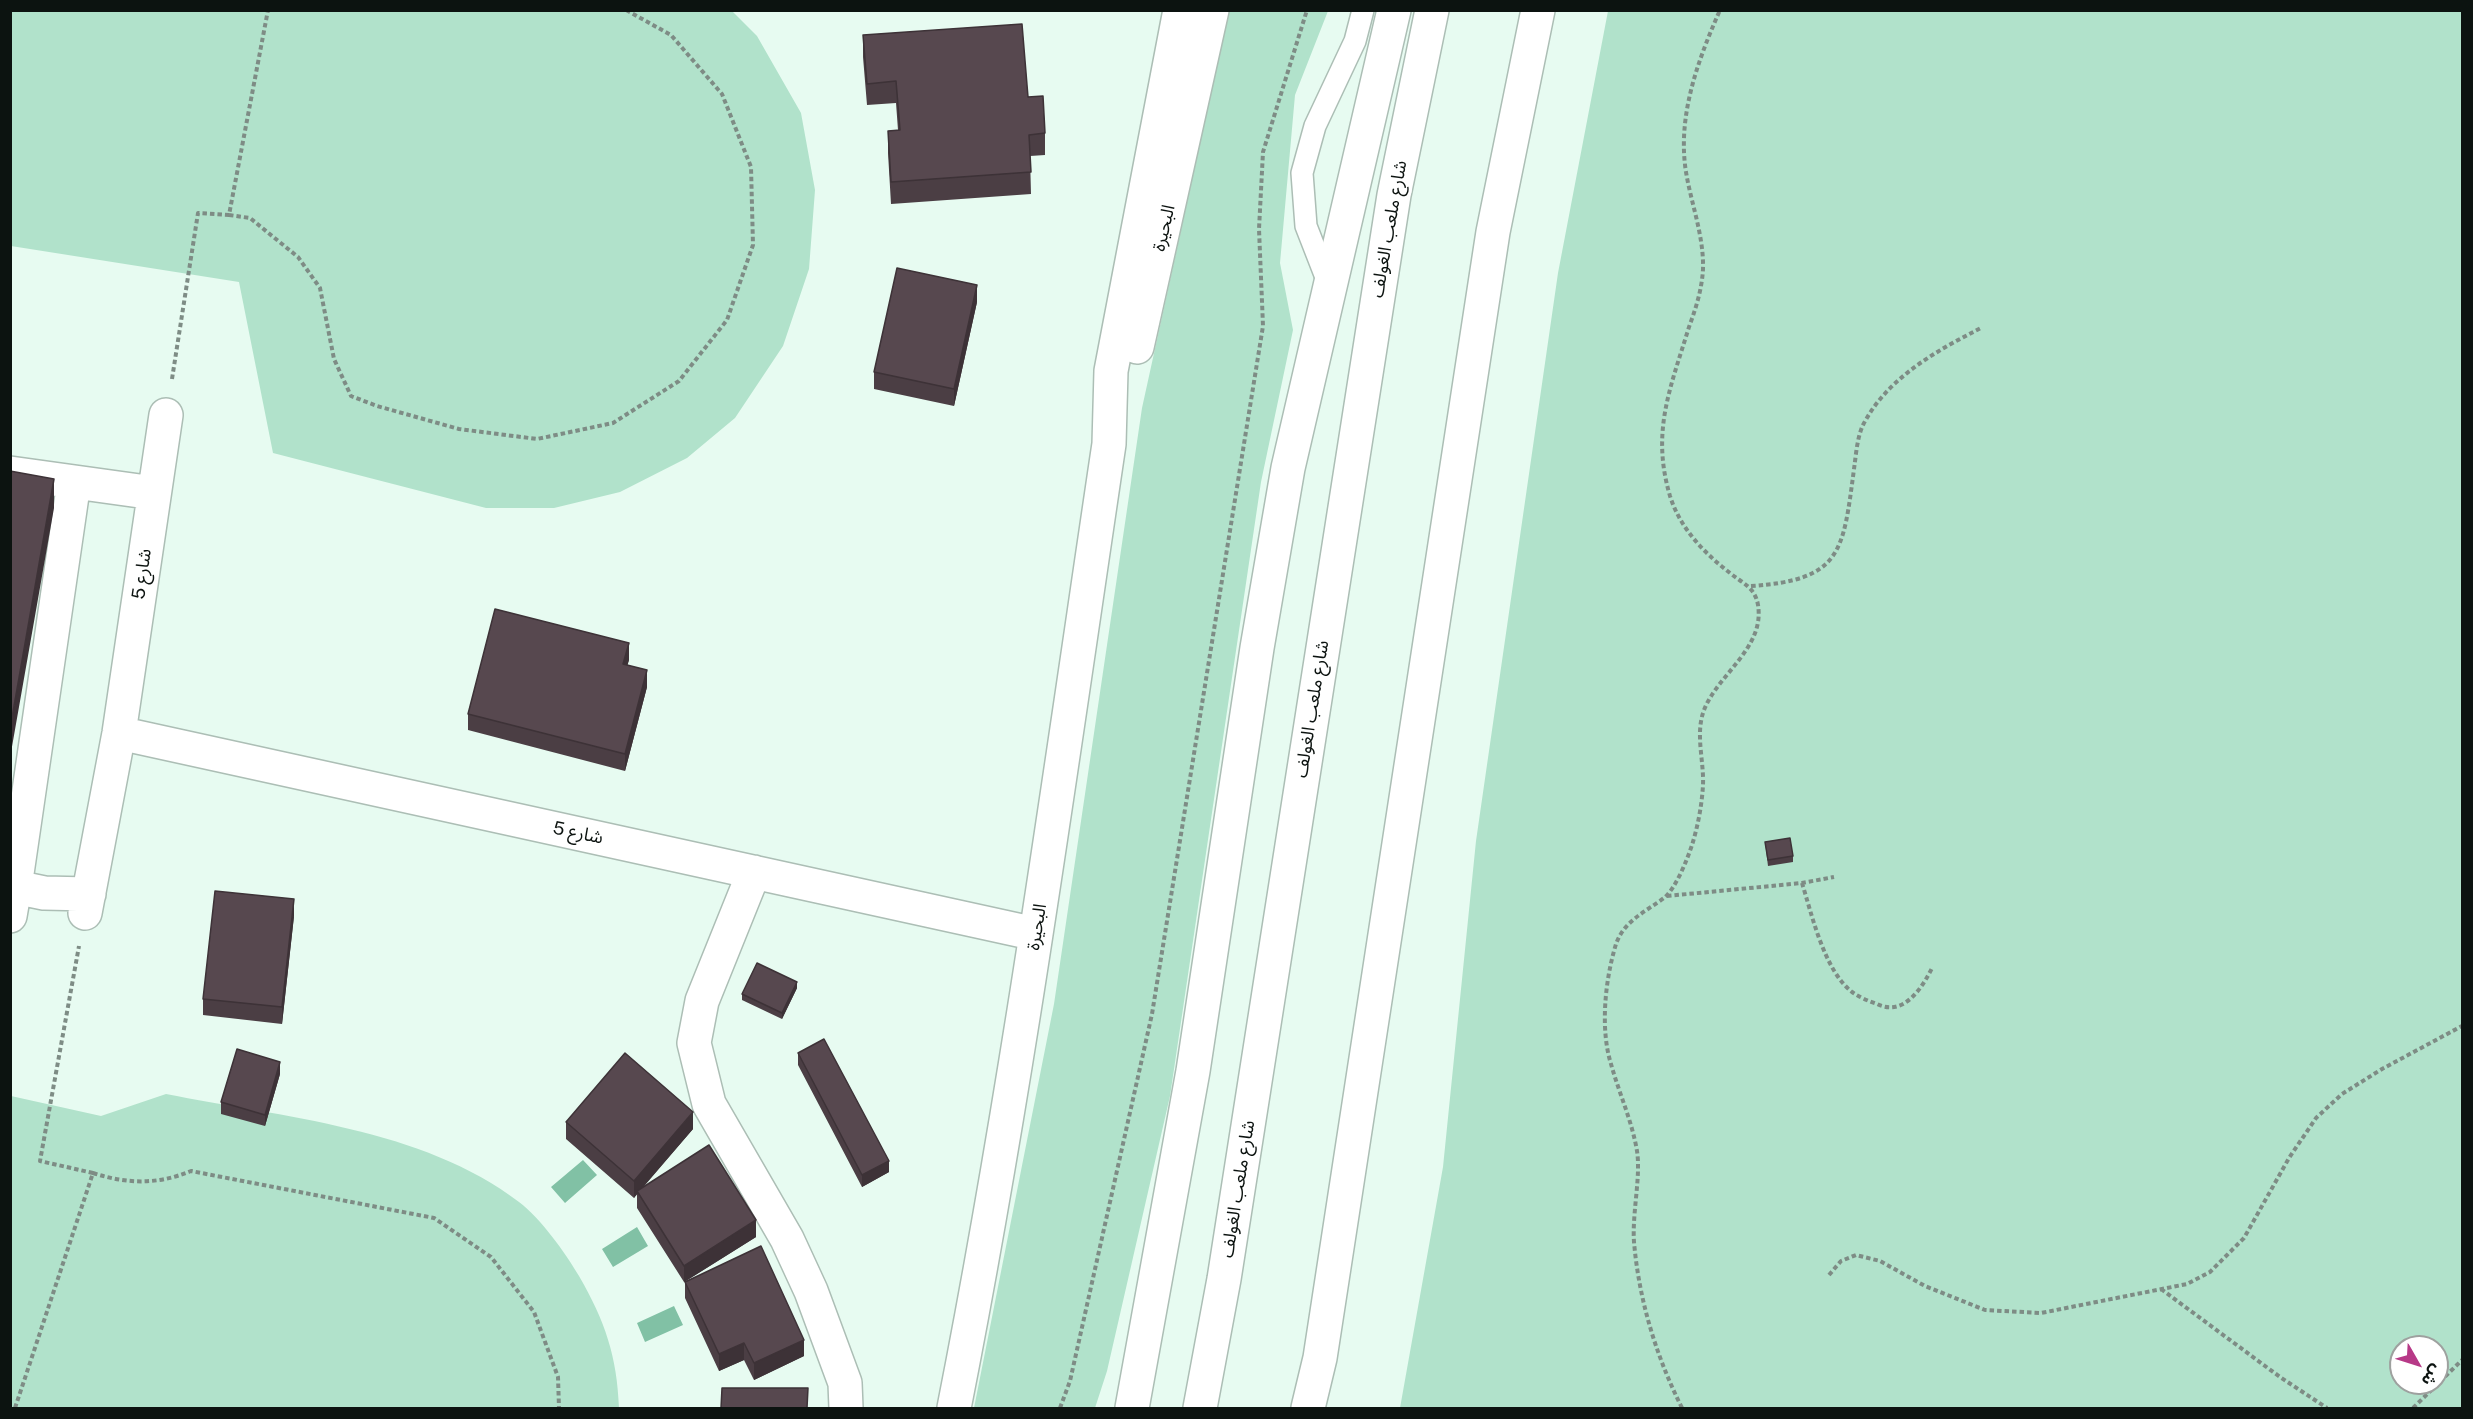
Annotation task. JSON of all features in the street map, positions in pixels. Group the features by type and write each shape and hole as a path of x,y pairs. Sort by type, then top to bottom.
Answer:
{"main road":[{"name":"البحيرة","path":"954,1408 983,1261 1036,934 1109,444 1111,371 1180,10"},
{"name":"البحيرة","path":"1109,444 1132,370 1212,10"},
{"path":"1132,1408 1193,1071 1257,648 1288,468 1395,10"},
{"name":"شارع ملعب الغولف","path":"1200,1408 1224,1279 1386,242 1432,10"},
{"path":"1313,1408 1491,244 1538,10"},
{"name":"شارع 5","path":"87,904 119,733 166,415"},
{"path":"10,473 154,493"},
{"path":"74,482 13,901 44,893 87,904"},
{"name":"شارع 5","path":"119,733 1036,934"},
{"path":"754,872 702,1001 694,1043 709,1104 787,1239 811,1291 845,1383 846,1408"},
{"path":"1308,1408 1320,1358"}],"lane":[{"path":"1331,291 1306,225 1302,173 1316,126 1355,41 1363,10"}],"path":[{"path":"229,215 268,10"},
{"path":"166,415 198,213 250,218 298,257 320,288 334,359 351,396 377,406 459,429 537,440 613,423 679,381 727,320 753,245 751,167 723,94 671,35 626,10"},
{"path":"1060,1408 1070,1381 1152,1014 1263,326 1259,229 1263,152 1307,10"},
{"path":"1667,896 1691,847 1698,817 1703,786 1700,726 1705,708 1714,691 1746,652 1757,631 1758,605 1751,586 1730,573 1694,540 1678,519 1661,458 1666,397 1700,291 1703,266 1685,170 1685,124 1698,64 1720,10"},
{"path":"1751,586 1802,579 1820,571 1833,558 1840,545 1849,508 1858,440 1872,408 1897,381 1955,341 1981,328"},
{"path":"1682,1408 1671,1386 1644,1308 1634,1242 1638,1155 1622,1091 1610,1063 1605,1019 1617,942 1633,919 1667,896 1802,883 1834,877"},
{"path":"1802,883 1817,933 1831,962 1851,991 1882,1007 1900,1005 1912,999 1932,968"},
{"path":"87,904 40,1161 133,1183 169,1180 191,1171 434,1218 491,1257 534,1312 558,1377 558,1408"},
{"path":"1828,1275 1841,1261 1856,1255 1880,1261 1925,1286 1985,1310 2041,1313 2069,1310 2187,1284 2210,1272 2244,1238 2289,1158 2316,1118 2342,1094 2418,1047 2463,1026"},
{"path":"15,1408 93,1173"},
{"path":"2161,1289 2280,1377 2327,1408"},
{"path":"2413,1408 2463,1360"}],"shaded area":[{"path":"10,11 732,11 757,36 801,113 815,190 809,269 783,346 735,418 687,458 620,492 554,508 486,508 273,453 239,282 11,246"},
{"path":"1229,11 1328,11 1295,95 1280,263 1293,330 1261,482 1170,1096 1107,1371 1095,1408 974,1408 1054,1004 1142,408"},
{"path":"1608,11 2462,11 2462,1408 1400,1408 1443,1167 1476,841 1558,273"},
{"path":"166,1094 303,1119 395,1141 440,1157 481,1177 519,1202 536,1217 560,1247 596,1308 608,1339 616,1372 619,1408 11,1408 11,1096 101,1116"},
{"path":"583,1160 597,1175 565,1203 551,1187"},
{"path":"637,1227 648,1246 613,1267 602,1249"},
{"path":"674,1306 683,1325 645,1342 637,1323"}],"building":[{"path":"1022,24 1028,97 1043,96 1045,133 1029,135 1031,172 891,182 888,131 900,130 896,81 867,84 863,35"},
{"path":"897,268 977,285 954,389 874,372"},
{"path":"10,471 54,479 10,729"},
{"path":"495,609 629,643 623,664 647,670 625,754 468,714"},
{"path":"1790,838 1793,856 1768,860 1765,842"},
{"path":"215,891 294,899 282,1007 203,999"},
{"path":"757,963 797,982 782,1013 742,994"},
{"path":"824,1039 889,1161 862,1175 798,1053"},
{"path":"237,1049 280,1062 265,1115 221,1102"},
{"path":"625,1053 693,1112 634,1181 566,1122"},
{"path":"709,1145 756,1220 684,1266 637,1191"},
{"path":"761,1246 804,1340 754,1363 744,1343 719,1354 685,1282"},
{"path":"722,1388 808,1388 807,1408 721,1408"}]}
